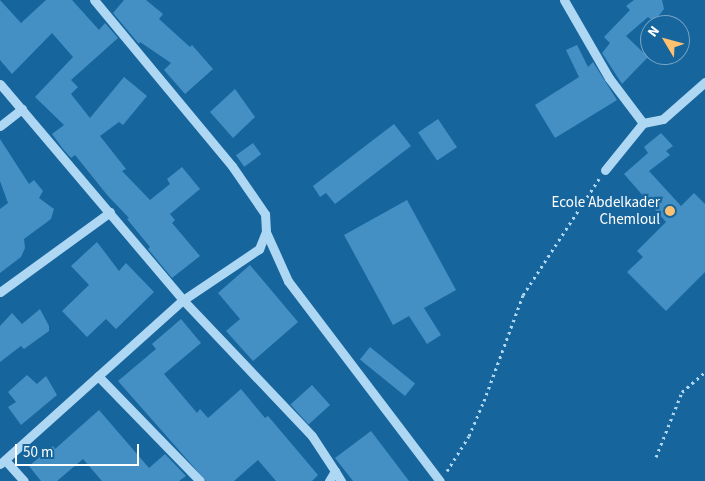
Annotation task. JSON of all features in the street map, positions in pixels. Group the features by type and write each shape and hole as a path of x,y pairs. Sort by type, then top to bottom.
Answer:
{"street":[{"path":"94,0 232,166 265,214 266,232 288,281 443,477"},
{"path":"564,0 609,78 643,124"},
{"path":"605,170 643,124 663,119 705,82"},
{"path":"0,84 183,300 312,436 341,481"},
{"path":"0,126 22,109"},
{"path":"0,292 110,212"},
{"path":"24,481 3,462 183,300 259,249 266,232"},
{"path":"98,376 200,481"},
{"path":"329,481 335,471"}],"path":[{"path":"443,477 469,436 523,295 605,170"},
{"path":"656,457 682,392 705,372"}],"building":[{"path":"0,0 21,23 46,0 72,0 99,30 105,23 118,38 71,80 78,87 71,94 90,118 124,77 147,96 123,125 119,122 100,136 126,169 122,171 150,200 170,184 167,179 182,167 200,189 170,214 175,220 172,223 200,256 172,278 148,249 150,247 127,219 129,218 108,196 75,155 71,158 63,149 52,134 64,125 35,97 73,57 52,33 12,74 0,60"},
{"path":"124,0 146,0 163,14 159,19 190,47 192,45 213,69 185,94 164,70 171,63 140,42 139,44 113,13"},
{"path":"634,0 662,0 664,9 659,15 640,15 640,24 626,36 640,49 640,65 622,84 602,53 610,43 604,37 630,10 626,6"},
{"path":"577,45 588,67 593,62 617,100 555,138 535,105 579,77 566,50"},
{"path":"235,89 255,117 233,138 210,112"},
{"path":"438,119 457,147 437,161 418,132"},
{"path":"394,124 411,146 335,204 326,193 320,197 313,186"},
{"name":"Ecole Abdelkader Chemloul","path":"661,133 673,146 666,151 670,155 649,171 681,206 694,193 705,204 705,272 666,311 627,272 643,257 637,251 666,222 624,174 648,153 644,147"},
{"path":"0,139 29,184 34,180 43,191 39,198 54,209 51,219 24,239 25,248 21,257 0,273 0,209 8,203 0,181"},
{"path":"253,143 261,154 244,167 236,155"},
{"path":"407,200 456,290 424,308 441,335 427,344 409,316 393,325 344,235"},
{"path":"97,242 119,271 126,263 154,292 116,329 106,319 87,337 62,311 89,285 71,266"},
{"path":"250,265 298,322 253,361 226,331 240,319 218,293"},
{"path":"40,309 49,326 49,331 24,349 21,346 0,362 0,326 12,313 22,324"},
{"path":"181,319 201,343 164,374 197,413 200,409 208,418 241,389 265,418 268,416 318,475 312,481 276,481 258,460 234,481 206,481 118,381 156,349 152,344"},
{"path":"370,347 415,384 405,396 360,359"},
{"path":"27,375 37,384 46,376 57,395 21,425 8,407 16,402 8,392"},
{"path":"312,385 330,405 309,424 290,404"},
{"path":"99,410 149,468 165,454 186,476 179,481 102,481 83,459 57,481 41,481 29,466 53,446 55,449"},
{"path":"371,431 409,481 353,481 335,458"}],"place":[{"name":"Ecole Abdelkader Chemloul","path":"670,211"}]}
